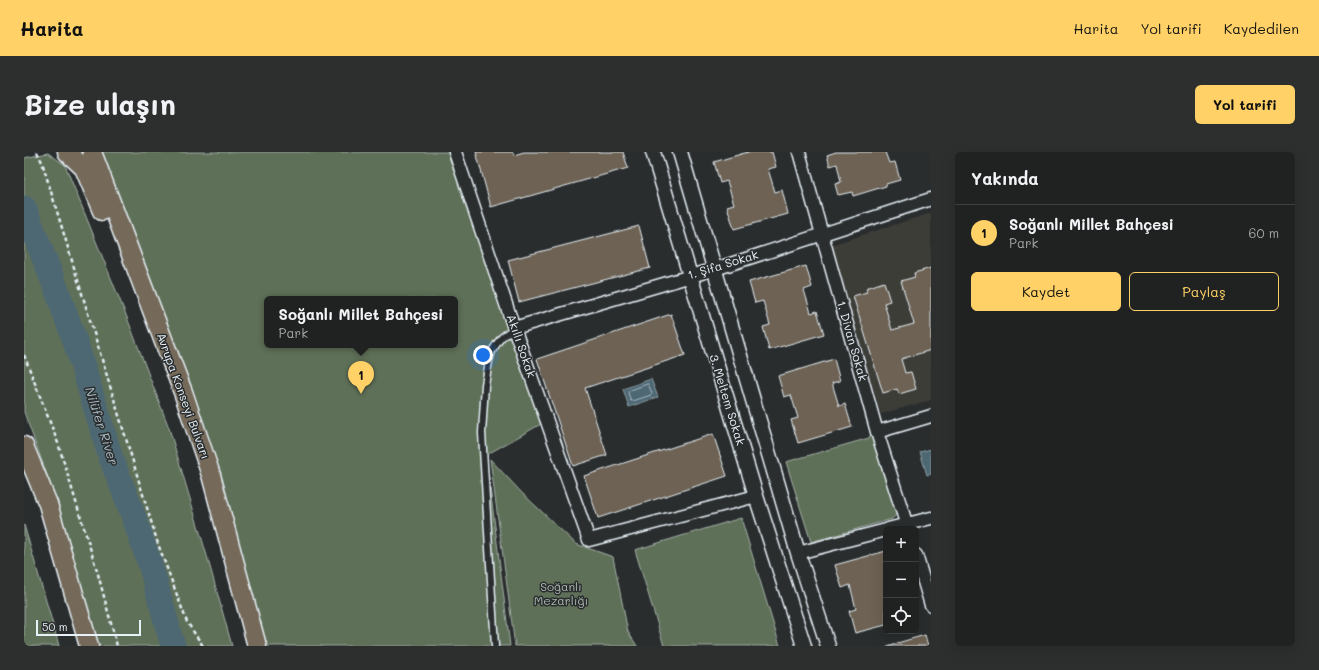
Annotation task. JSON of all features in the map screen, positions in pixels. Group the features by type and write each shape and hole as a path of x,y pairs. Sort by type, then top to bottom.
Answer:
{"main road":[{"path":"67,152 84,168 108,226 153,316"},
{"name":"Avrupa Konseyi Bulvarı","path":"92,152 183,392 211,475 257,646"},
{"path":"24,446 48,504 89,646"}],"street":[{"name":"Akıllı Sokak","path":"455,152 514,328 589,540 756,496"},
{"name":"3. Meltem Sokak","path":"653,152 756,496 804,646"},
{"name":"3. Meltem Sokak","path":"680,152 798,553 828,646"},
{"name":"1. Divan Sokak","path":"799,152 878,432 907,526"},
{"name":"1. Şifa Sokak","path":"514,328 715,268 931,199"},
{"path":"878,432 931,416"},
{"path":"907,526 931,518"},
{"path":"798,553 883,530"},
{"path":"918,562 931,604"}],"lane":[{"path":"495,646 482,433 485,385 492,351 502,337 514,328"}],"path":[{"path":"37,152 42,162 158,544 187,622 203,646"},
{"path":"24,355 58,443 98,574 117,646"}],"shaded area":[{"path":"931,213 931,400 881,414 828,246"}],"green space":[{"path":"98,152 452,152 541,424 486,455 510,646 265,646"},
{"path":"48,153 65,165 126,315 169,428 232,646 95,646 58,505 24,412 24,158"},
{"path":"872,432 897,514 892,519 811,542 786,462 869,438"},
{"name":"Soğanlı Mezarlığı","path":"490,459 522,493 576,544 613,557 628,632 637,646 515,646"},
{"path":"741,518 780,646 664,646 635,550"},
{"path":"24,525 58,642 59,646 24,646"}],"water":[{"path":"651,379 658,397 629,407 623,389"},
{"path":"931,449 931,474 927,475 920,452"}],"building":[{"path":"476,152 513,152 514,155 524,152 623,152 628,168 491,207"},
{"path":"748,152 772,152 776,167 768,169 775,192 782,190 788,214 734,229 727,206 734,204 727,181 720,183 714,162"},
{"path":"836,152 885,152 889,163 895,162 900,180 853,196 852,192 838,195 835,184 841,182 837,164 830,166 827,155"},
{"path":"639,226 650,268 519,302 508,260"},
{"path":"806,266 812,287 804,290 811,313 817,311 824,334 769,350 763,327 770,325 763,301 755,303 749,282"},
{"path":"931,268 931,350 901,359 905,373 911,372 916,389 899,394 897,389 883,393 853,296 867,292 866,288 884,282 890,301 884,303 892,330 914,324 901,281 915,277 914,273"},
{"path":"671,314 685,355 585,388 607,455 573,466 537,359"},
{"path":"834,359 840,381 832,383 839,406 845,404 852,427 798,443 791,420 798,418 791,395 784,397 778,376"},
{"path":"713,434 727,476 598,518 584,476"},
{"path":"883,552 883,626 855,633 849,611 856,609 850,585 842,588 835,565"},
{"path":"925,635 928,646 887,646"}],"waterway":[{"name":"Nilüfer River","path":"24,208 56,288 76,344 111,458 151,567 173,646"}],"place":[{"name":"Soğanlı Millet Bahçesi","path":"361,394"}]}
